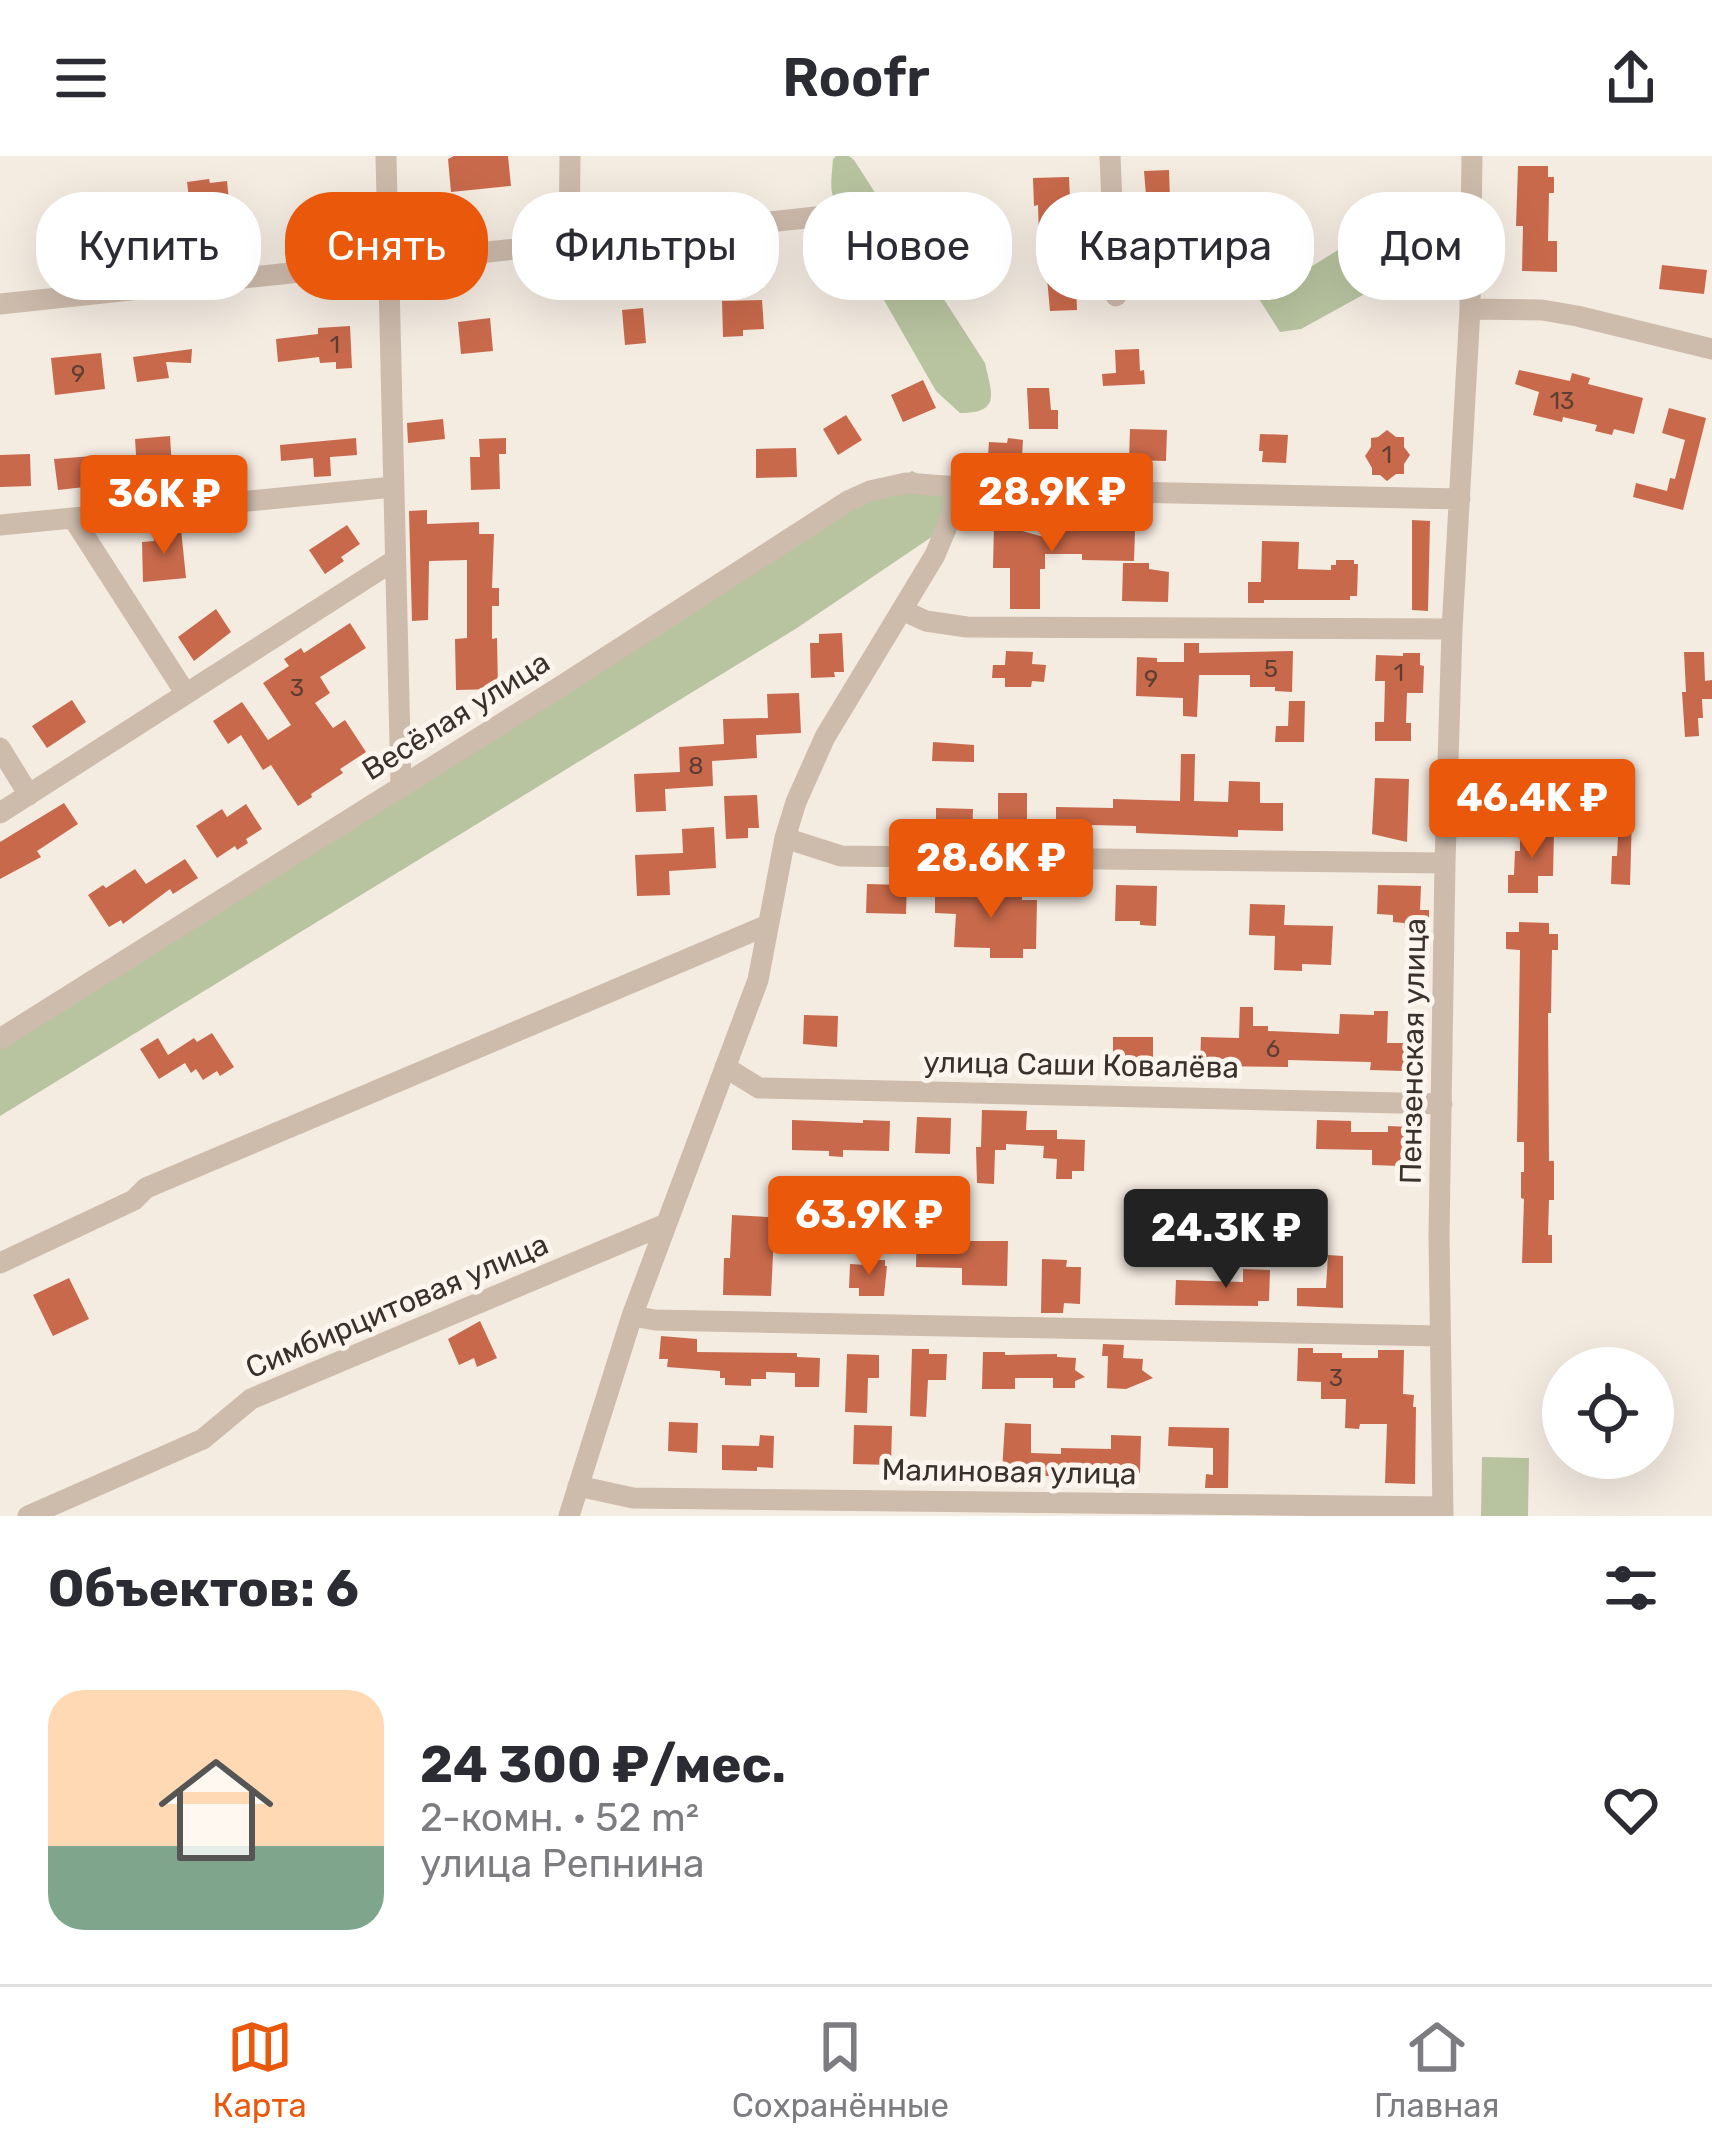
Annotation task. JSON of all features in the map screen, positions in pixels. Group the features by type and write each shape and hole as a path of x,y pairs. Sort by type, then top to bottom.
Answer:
{"street":[{"path":"386,156 387,192"},
{"path":"570,156 570,192"},
{"path":"1110,156 1112,192"},
{"name":"Пензенская улица","path":"1442,1512 1439,1336 1445,863 1470,309 1472,156"},
{"path":"0,304 285,274"},
{"path":"389,300 401,786"},
{"path":"1470,309 1542,310 1712,350"},
{"name":"Весёлая улица","path":"0,1039 848,500 870,491 906,483 1460,499"},
{"path":"0,525 393,487"},
{"path":"569,1516 632,1316 758,980 785,838 808,770 935,555 951,517 956,488"},
{"path":"73,518 187,694"},
{"path":"0,813 395,560"},
{"path":"902,610 926,622 967,627 1452,629"},
{"path":"0,748 29,794"},
{"path":"785,838 842,856 1445,863"},
{"path":"0,1263 134,1200 146,1188 768,925"},
{"name":"улица Саши Ковалёва","path":"725,1067 759,1088 1442,1104"},
{"name":"Симбирцитовая улица","path":"28,1516 203,1438 251,1399 666,1224"},
{"path":"632,1316 1439,1336"},
{"name":"Малиновая улица","path":"578,1486 633,1498 1442,1512"}],"green space":[{"path":"849,156 875,192 832,192 833,159"},
{"path":"1338,250 1338,300 1354,300 1301,329 1280,332 1260,300 1314,300 1314,265"},
{"path":"884,300 944,300 985,363 991,392 982,410 960,413 936,391"},
{"path":"912,471 944,486 944,511 936,534 797,628 0,1116 0,1041"},
{"path":"1482,1457 1529,1458 1528,1516 1481,1516"}],"building":[{"path":"508,156 511,186 451,192 448,159"},
{"path":"1518,166 1548,166 1548,177 1554,177 1548,241 1557,241 1557,272 1522,271 1523,226 1516,226"},
{"path":"1169,170 1170,192 1146,192 1144,171"},
{"path":"1069,177 1070,192 1036,192 1034,206 1033,178"},
{"path":"227,181 228,192 188,192 187,182"},
{"path":"1662,265 1707,270 1704,294 1659,289"},
{"path":"762,300 764,329 723,337 722,301"},
{"path":"1049,300 1077,300 1077,310 1050,311"},
{"path":"643,308 646,343 625,345 622,310"},
{"path":"490,318 493,351 461,354 458,322"},
{"path":"350,326 352,368 336,369 336,362 320,363 319,357 278,362 276,339"},
{"path":"192,349 191,363 166,362 169,378 137,382 133,357"},
{"path":"1139,349 1145,384 1103,386 1102,374 1116,373 1115,350"},
{"path":"101,353 105,389 55,395 51,358"},
{"path":"1519,370 1570,381 1572,373 1590,378 1588,384 1643,398 1634,434 1614,429 1612,435 1595,431 1597,425 1533,415 1539,392 1515,384"},
{"path":"923,380 936,408 903,422 891,395"},
{"path":"1027,388 1049,388 1051,410 1058,410 1058,429 1029,429"},
{"path":"1669,408 1706,418 1683,510 1633,497 1636,483 1667,491 1670,478 1675,479 1685,440 1662,433"},
{"path":"846,415 862,440 838,455 823,429"},
{"path":"443,419 445,439 408,443 407,423"},
{"path":"1130,429 1167,430 1166,461 1129,460"},
{"path":"1387,430 1404,437 1410,455 1404,474 1387,481 1372,475 1365,456 1371,438"},
{"path":"1260,434 1288,435 1286,463 1262,462"},
{"path":"170,436 172,468 148,476 147,469 137,470 135,439"},
{"path":"356,438 357,455 330,457 331,476 314,477 313,458 281,461 280,445"},
{"path":"506,438 506,454 499,454 500,489 471,490 470,457 480,457 479,439"},
{"path":"1008,438 1023,440 1021,475 987,470 989,442 1007,443"},
{"path":"796,448 797,477 756,478 756,449"},
{"path":"30,454 31,486 0,487 0,455"},
{"path":"93,456 94,464 110,463 112,484 58,490 54,459"},
{"path":"427,510 427,524 479,522 479,534 494,534 492,588 499,588 499,606 492,606 492,639 497,638 498,689 456,690 455,639 467,638 467,560 429,561 428,620 412,621 409,511"},
{"path":"1412,520 1430,521 1428,611 1412,610"},
{"path":"994,524 1019,525 1019,530 1058,541 1058,530 1088,524 1103,530 1135,531 1134,561 1045,554 1045,569 1040,569 1040,609 1010,609 1010,568 993,568"},
{"path":"347,525 360,544 325,574 309,550"},
{"path":"181,529 186,578 143,582 142,542 154,541 153,532"},
{"path":"1262,541 1299,542 1298,569 1331,570 1336,560 1354,560 1358,564 1357,596 1248,603 1248,582 1261,582"},
{"path":"1123,563 1149,563 1149,569 1169,572 1168,602 1122,601"},
{"path":"216,609 231,632 194,661 178,637"},
{"path":"350,623 366,648 320,677 330,693 315,703 333,728 345,720 366,752 298,806 271,765 263,770 241,735 228,744 213,721 242,702 268,740 291,725 263,683 289,666 284,659 301,648 304,653"},
{"path":"842,633 844,672 811,678 810,643 819,643 819,634"},
{"path":"1184,643 1199,643 1199,653 1293,651 1292,692 1250,687 1250,675 1199,675 1197,717 1183,716 1183,698 1136,696 1137,657 1184,662"},
{"path":"1006,651 1033,652 1032,664 1046,665 1044,682 1005,687 1005,678 992,678 993,665 1005,665"},
{"path":"1684,652 1704,652 1705,681 1712,680 1712,699 1702,699 1699,736 1685,737"},
{"path":"1420,653 1424,666 1423,693 1407,693 1411,741 1375,741 1375,722 1384,722 1385,681 1375,681 1376,655"},
{"path":"799,693 801,733 756,735 757,758 712,761 713,786 665,789 666,811 636,812 634,774 680,772 679,747 724,744 723,719 768,718 767,694"},
{"path":"72,700 86,722 47,748 32,726"},
{"path":"1289,701 1305,701 1304,742 1275,742 1276,726 1288,726"},
{"path":"933,742 974,745 974,762 932,761"},
{"path":"1181,754 1195,754 1194,801 1228,802 1229,781 1260,782 1260,803 1283,803 1283,831 1238,830 1238,837 1136,833 1136,826 1089,825 1089,836 1056,836 1056,807 1113,808 1113,799 1180,801"},
{"path":"1552,774 1588,775 1588,807 1551,806"},
{"path":"1375,778 1409,779 1407,842 1372,834"},
{"path":"998,793 1027,793 1027,829 998,829"},
{"path":"757,795 759,828 748,828 748,838 726,839 724,796"},
{"path":"64,803 78,824 37,851 41,857 0,879 0,842"},
{"path":"246,804 262,829 246,839 248,843 217,858 196,826 222,809 227,817"},
{"path":"936,808 973,809 972,843 936,837"},
{"path":"1619,816 1632,816 1630,885 1611,884"},
{"path":"714,827 716,868 669,871 670,895 637,896 635,855 683,853 682,829"},
{"path":"1520,831 1554,831 1553,876 1538,876 1538,893 1508,893 1508,875 1514,875 1515,851 1520,851"},
{"path":"185,859 198,878 173,894 170,889 123,924 121,920 109,927 88,895 135,869 146,884"},
{"path":"867,884 907,885 906,914 866,913"},
{"path":"1116,885 1157,886 1156,926 1115,921"},
{"path":"1378,885 1421,886 1420,910 1429,910 1429,928 1404,928 1404,923 1393,922 1393,915 1377,914"},
{"path":"935,891 1022,891 1022,900 1037,900 1036,949 1023,949 1023,958 990,958 990,948 954,947 956,914 935,913"},
{"path":"1250,904 1285,905 1284,925 1333,926 1331,965 1274,970 1275,936 1249,935"},
{"path":"1519,922 1549,923 1549,934 1558,934 1558,950 1552,950 1548,1013 1549,1161 1554,1161 1548,1235 1552,1235 1552,1263 1522,1263 1524,1142 1517,1142 1520,950 1506,949 1506,932 1519,932"},
{"path":"1240,1007 1253,1007 1253,1026 1268,1026 1268,1031 1339,1034 1340,1014 1388,1011 1387,1043 1406,1043 1405,1071 1370,1070 1371,1062 1288,1060 1288,1067 1200,1066 1201,1037 1239,1038"},
{"path":"804,1015 838,1016 837,1047 803,1044"},
{"path":"212,1033 234,1067 203,1080 185,1063 159,1079 140,1049 158,1038 168,1055"},
{"path":"1113,1037 1153,1037 1153,1069 1113,1063"},
{"path":"982,1110 1027,1111 1026,1130 1057,1130 1057,1139 1085,1140 1084,1171 1072,1171 1072,1179 1056,1179 1057,1159 1043,1158 1044,1146 1006,1144 1006,1150 995,1150 994,1184 977,1183"},
{"path":"917,1117 951,1118 950,1154 915,1153"},
{"path":"792,1120 890,1121 889,1151 843,1150 843,1157 829,1156 829,1151 792,1150"},
{"path":"1317,1120 1351,1121 1351,1132 1411,1127 1409,1159 1400,1159 1400,1166 1372,1165 1372,1150 1316,1149"},
{"path":"787,1213 838,1216 837,1236 774,1234 771,1296 723,1295 732,1215 787,1218"},
{"path":"917,1219 961,1220 960,1241 1008,1241 1007,1286 962,1285 962,1268 916,1267"},
{"path":"1328,1255 1343,1256 1343,1308 1297,1306 1297,1288 1326,1288"},
{"path":"1042,1259 1067,1260 1066,1267 1081,1267 1080,1304 1064,1303 1063,1313 1041,1313"},
{"path":"867,1260 885,1260 884,1296 859,1296 859,1288 849,1288 850,1264 867,1265"},
{"path":"1243,1269 1270,1270 1269,1301 1258,1301 1258,1306 1175,1305 1176,1280 1243,1282"},
{"path":"69,1278 89,1319 53,1336 33,1295"},
{"path":"480,1321 497,1358 477,1367 474,1358 459,1365 448,1339"},
{"path":"661,1336 697,1339 697,1352 797,1353 797,1357 820,1358 819,1387 795,1387 795,1373 766,1372 766,1379 751,1379 751,1386 725,1385 720,1371 667,1367 668,1359 659,1359"},
{"path":"1103,1344 1124,1345 1123,1358 1143,1359 1142,1370 1153,1378 1126,1389 1107,1388 1108,1356 1102,1356"},
{"path":"1298,1348 1342,1353 1342,1358 1378,1358 1378,1350 1404,1350 1403,1394 1414,1395 1416,1407 1415,1484 1385,1483 1387,1424 1345,1428 1346,1399 1321,1399 1321,1382 1297,1381"},
{"path":"912,1349 947,1354 946,1380 928,1380 926,1417 910,1416"},
{"path":"983,1352 1076,1358 1075,1370 1085,1377 1075,1381 1075,1388 1053,1388 1053,1378 1015,1378 1015,1389 982,1389"},
{"path":"847,1354 879,1355 879,1378 868,1378 867,1413 845,1412"},
{"path":"669,1422 698,1423 697,1453 668,1451"},
{"path":"1005,1423 1031,1424 1031,1453 1111,1449 1111,1435 1141,1436 1140,1473 1124,1479 1120,1472 1045,1476 1045,1472 1002,1471"},
{"path":"854,1425 892,1426 891,1465 853,1464"},
{"path":"1169,1427 1229,1428 1228,1488 1205,1488 1206,1474 1213,1475 1213,1448 1168,1446"},
{"path":"760,1435 774,1436 773,1468 722,1470 722,1445 759,1446"}]}
